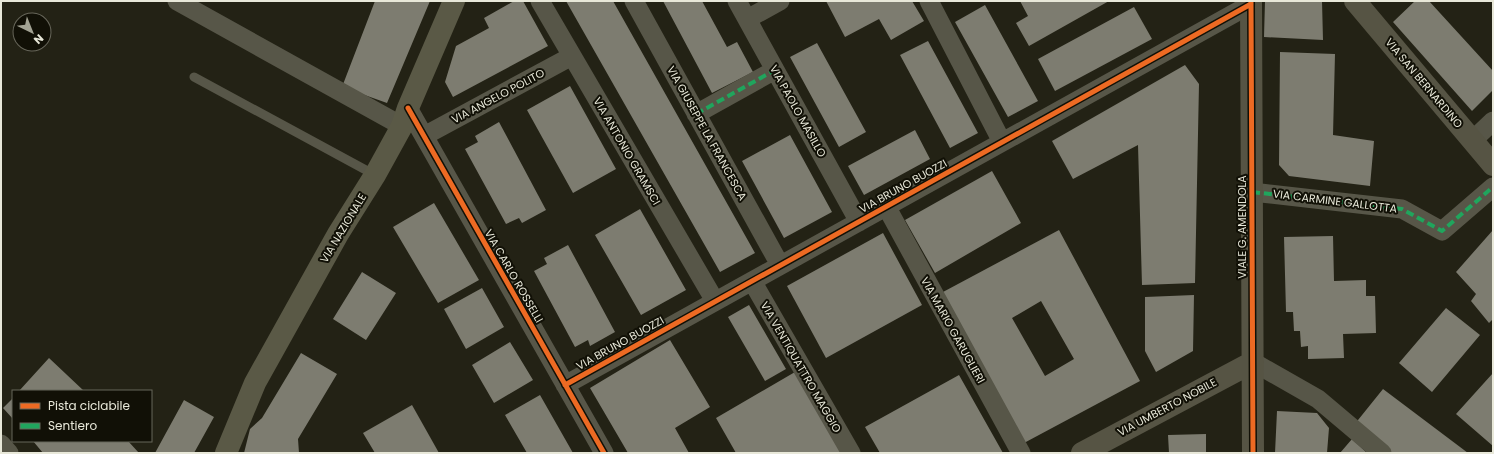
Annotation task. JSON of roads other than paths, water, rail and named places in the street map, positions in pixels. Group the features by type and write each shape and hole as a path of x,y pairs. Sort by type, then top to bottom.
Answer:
{"main road":[{"name":"VIA NAZIONALE","path":"226,453 259,377 338,234 375,175 405,117 454,1"}],"street":[{"path":"177,1 405,117"},
{"name":"VIA ANTONIO GRAMSCI","path":"540,1 715,301"},
{"name":"VIA GIUSEPPE LA FRANCESCA","path":"634,1 780,265"},
{"name":"VIA PAOLO MASILLO","path":"737,1 859,222"},
{"path":"747,19 780,1"},
{"path":"929,1 1002,142"},
{"name":"VIA SAN BERNARDINO","path":"1355,1 1493,165"},
{"name":"VIA BRUNO BUOZZI","path":"565,385 1251,3"},
{"name":"VIALE G. AMENDOLA","path":"1251,3 1252,362 1254,453"},
{"name":"VIA ANGELO POLITO","path":"424,136 572,56"},
{"path":"696,114 775,70"},
{"name":"VIA CARLO ROSSELLI","path":"405,117 424,136 604,453"},
{"path":"1472,140 1493,121"},
{"name":"VIA CARMINE GALLOTTA","path":"1252,192 1402,209 1442,231 1493,187"},
{"name":"VIA MARIO GARUGLIERI","path":"886,206 1021,453"},
{"name":"VIA VENTIQUATTRO MAGGIO","path":"752,281 851,453"},
{"path":"1252,362 1318,400 1382,453"},
{"name":"VIA UMBERTO NOBILE","path":"1082,453 1252,362"},
{"path":"1,444 9,453"}],"lane":[{"path":"194,77 375,175"}]}
